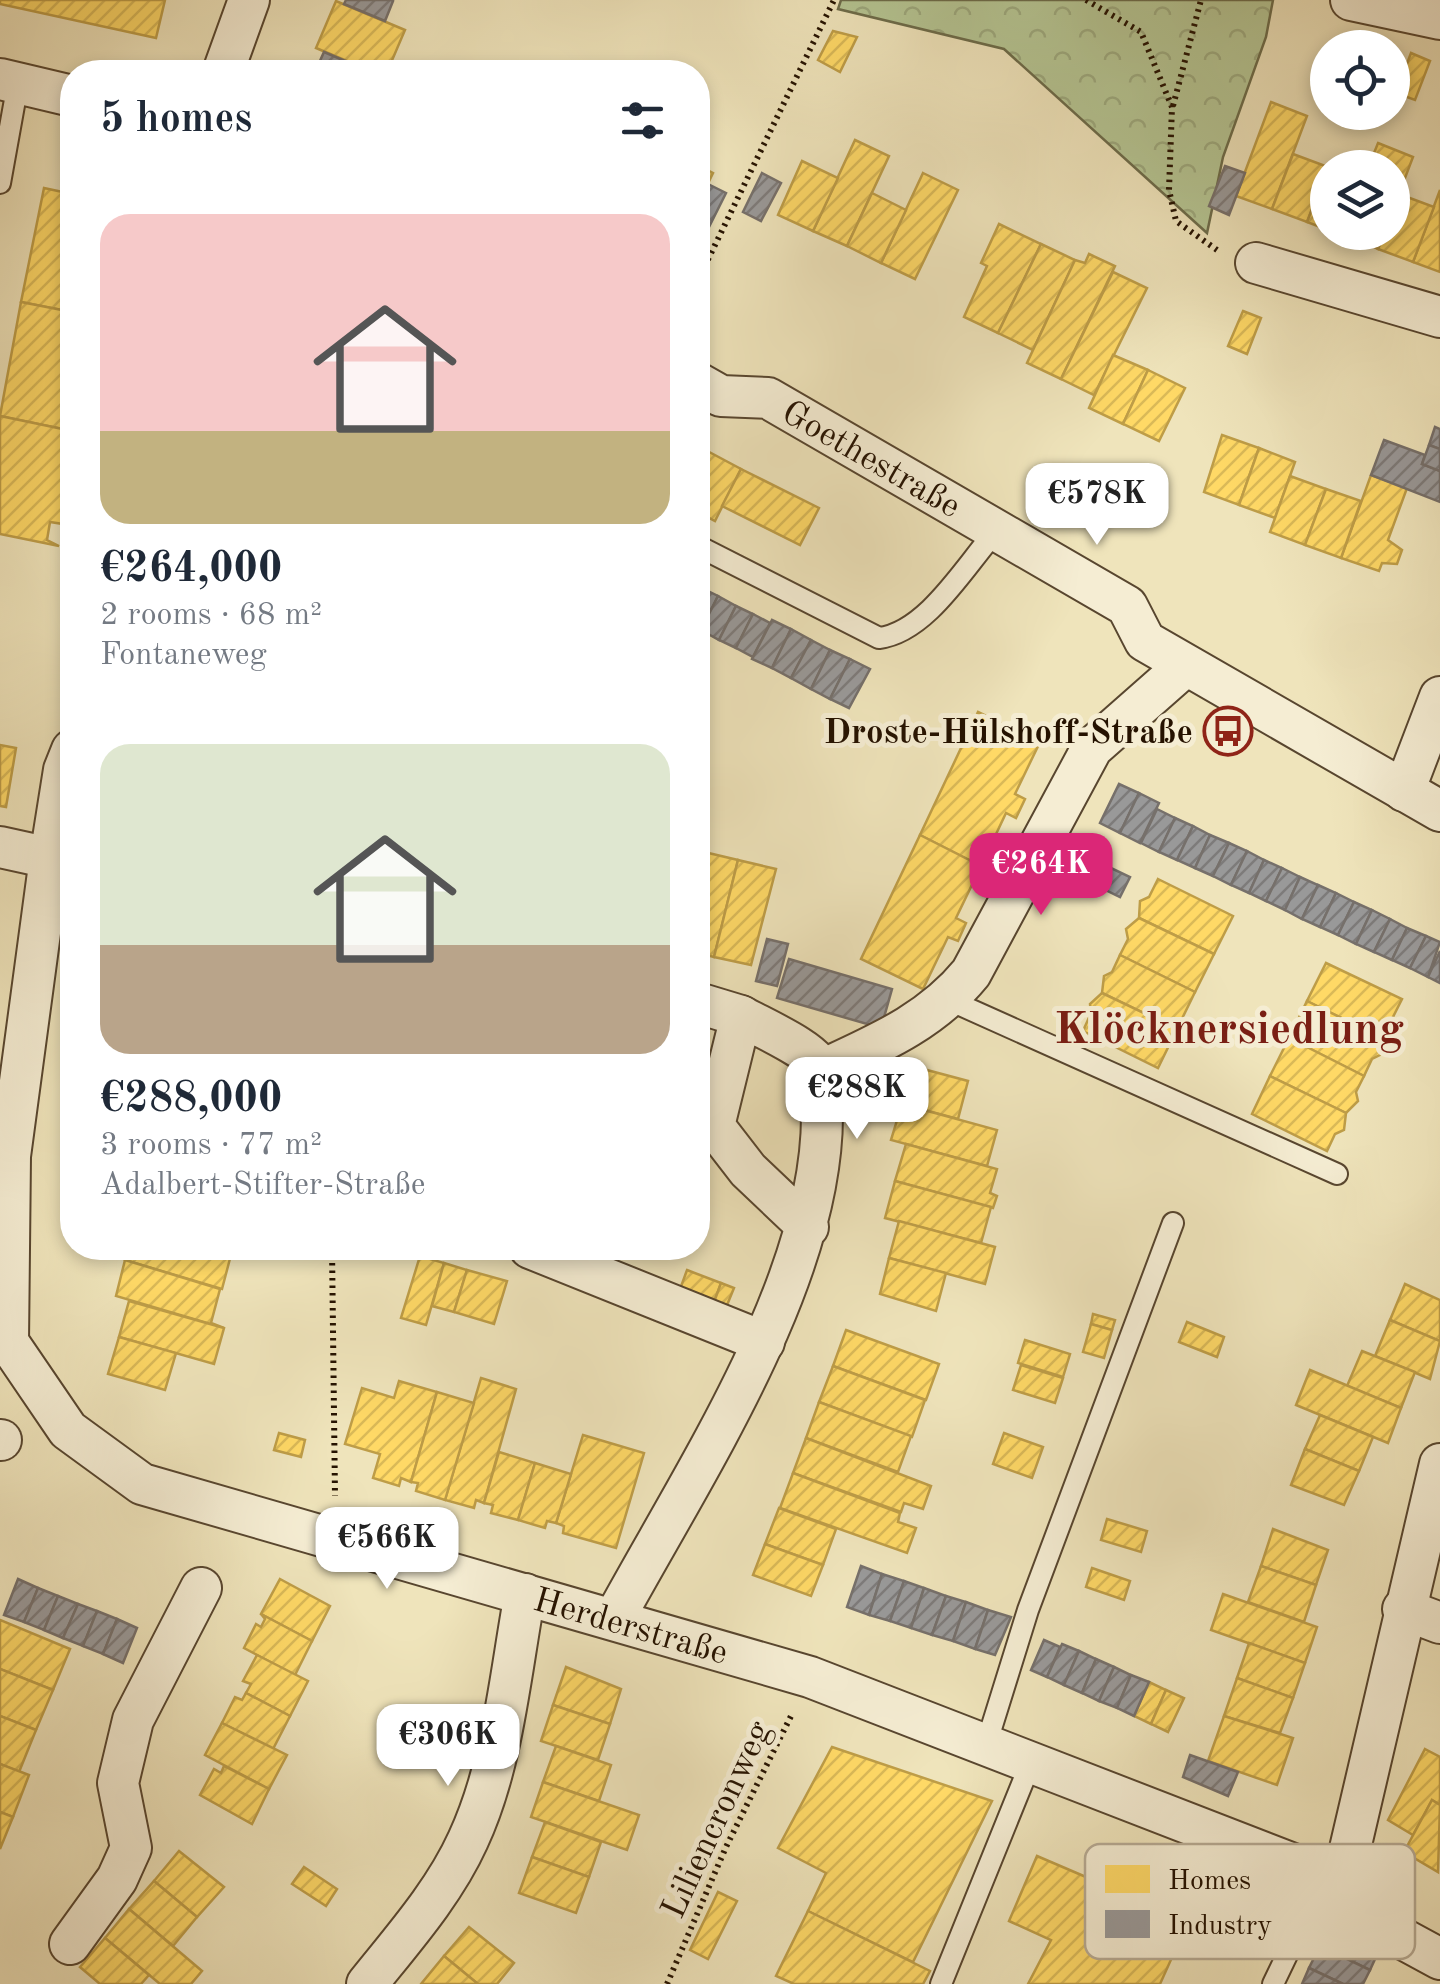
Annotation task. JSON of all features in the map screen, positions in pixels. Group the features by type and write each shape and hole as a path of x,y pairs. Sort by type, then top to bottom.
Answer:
{"street":[{"path":"227,60 249,0"},
{"path":"1350,0 1440,19"},
{"path":"9,81 60,93"},
{"path":"1256,262 1440,317"},
{"name":"Goethestraße","path":"710,390 721,396 768,398 1127,606 1145,641 1440,811"},
{"path":"822,1070 902,1034 949,1000 971,973 1092,748 1185,666"},
{"path":"1404,791 1440,697"},
{"name":"Herderstraße","path":"60,795 5,1155 8,1342 68,1430 142,1484 810,1677 1244,1844"},
{"path":"0,847 50,858"},
{"path":"614,1620 764,1342 808,1226 822,1138 822,1070 814,1057 741,1016 710,1007"},
{"path":"741,1016 714,1126 748,1170 808,1226"},
{"path":"560,1260 764,1342"},
{"path":"1343,1844 1438,1468"},
{"path":"70,1944 117,1879 131,1848 118,1783 134,1720 202,1588"},
{"path":"367,1984 422,1915 468,1840 494,1760 525,1594"},
{"path":"1403,1609 1440,1623"},
{"path":"1415,1945 1440,1959"}],"lane":[{"path":"0,183 9,81"},
{"path":"710,552 879,638 897,636 916,623 996,531"},
{"path":"949,1000 1337,1174"},
{"path":"986,1745 1028,1610 1174,1222"},
{"path":"941,1984 1032,1762"},
{"path":"1272,1984 1287,1959"}],"path":[{"path":"710,255 834,0"},
{"path":"1086,0 1141,32 1172,107"},
{"path":"1202,0 1172,107 1170,190 1176,221 1206,246 1256,262"},
{"path":"332,1260 336,1542"},
{"name":"Liliencronweg","path":"667,1984 726,1847 810,1677"}],"green space":[{"path":"841,0 1273,0 1266,37 1223,157 1207,233 1004,49 838,9"}],"building: Homes":[{"path":"0,0 165,0 156,38 0,4"},
{"path":"336,1 405,30 392,60 344,60 316,48"},
{"path":"833,31 857,37 840,72 818,60"},
{"path":"1410,56 1430,61 1415,100 1410,98"},
{"path":"1271,102 1307,116 1272,209 1236,196"},
{"path":"855,140 889,156 847,246 813,231"},
{"path":"1378,143 1396,150 1375,150"},
{"path":"1293,154 1310,160 1307,222 1272,209"},
{"path":"802,161 838,178 813,231 778,215"},
{"path":"923,173 958,190 915,279 881,263"},
{"path":"44,188 60,191 60,310 21,302"},
{"path":"1440,190 1440,272 1413,262"},
{"path":"872,193 906,210 881,263 847,246"},
{"path":"1410,198 1434,207 1413,262 1381,250 1410,250"},
{"path":"999,224 1041,244 998,333 964,317 987,266 981,263"},
{"path":"1041,244 1075,260 1033,350 998,333"},
{"path":"1089,254 1115,266 1061,379 1027,363 1075,260 1085,263"},
{"path":"1113,272 1147,288 1094,395 1061,379"},
{"path":"21,302 60,310 60,428 0,416"},
{"path":"1243,311 1261,318 1247,354 1228,346"},
{"path":"1113,355 1148,370 1123,424 1089,408"},
{"path":"1148,370 1185,388 1159,441 1123,424"},
{"path":"0,416 60,428 60,524 50,522 47,540 59,546 0,534"},
{"path":"1222,435 1259,448 1239,505 1204,492"},
{"path":"1259,448 1295,462 1275,518 1239,505"},
{"path":"710,452 741,469 715,521 710,518"},
{"path":"741,469 819,508 800,545 722,506"},
{"path":"1371,475 1407,488 1388,540 1402,550 1397,564 1382,563 1379,571 1341,558"},
{"path":"1290,476 1326,489 1305,545 1270,532"},
{"path":"1326,489 1361,501 1341,558 1305,545"},
{"path":"978,712 1040,742 1015,794 1025,799 1016,818 1006,813 981,866 920,835"},
{"path":"0,745 16,748 6,807 0,806"},
{"path":"920,835 981,866 956,918 966,923 958,941 948,937 923,989 861,959"},
{"path":"710,853 738,860 714,957 710,956"},
{"path":"738,860 776,869 751,965 714,957"},
{"path":"1158,879 1233,916 1214,954 1139,918 1140,901 1149,897"},
{"path":"1139,918 1214,954 1195,992 1120,955 1128,939 1126,929"},
{"path":"1120,955 1195,992 1177,1029 1102,993 1104,976 1112,972"},
{"path":"1326,963 1402,999 1393,1017 1395,1026 1382,1038 1307,1001"},
{"path":"1102,993 1177,1029 1158,1068 1083,1031 1091,1013 1090,1004"},
{"path":"1307,1001 1382,1038 1380,1055 1372,1059 1364,1076 1289,1038"},
{"path":"1289,1038 1364,1076 1356,1092 1358,1101 1346,1113 1270,1076"},
{"path":"912,1066 968,1081 958,1119 902,1104"},
{"path":"1270,1076 1346,1113 1344,1130 1335,1134 1327,1151 1252,1114"},
{"path":"902,1104 997,1130 987,1166 891,1140"},
{"path":"906,1144 997,1169 990,1193 997,1196 993,1208 895,1181"},
{"path":"895,1181 991,1207 981,1243 885,1218"},
{"path":"899,1221 995,1247 985,1284 889,1258"},
{"path":"889,1258 946,1273 936,1311 880,1294"},
{"path":"125,1260 230,1260 222,1289"},
{"path":"125,1260 220,1289 211,1323 224,1328 116,1296"},
{"path":"419,1260 444,1263 426,1325 401,1318"},
{"path":"444,1263 467,1270 454,1312 432,1306"},
{"path":"467,1270 507,1281 494,1324 454,1312"},
{"path":"687,1270 721,1283 713,1305 679,1292"},
{"path":"721,1283 734,1288 725,1310 713,1305"},
{"path":"1405,1284 1440,1300 1440,1341 1390,1320"},
{"path":"129,1301 224,1328 214,1364 119,1337"},
{"path":"1093,1314 1115,1320 1112,1330 1091,1324"},
{"path":"1390,1320 1440,1341 1430,1379 1375,1356"},
{"path":"1187,1322 1224,1337 1217,1357 1179,1342"},
{"path":"1091,1324 1112,1330 1104,1358 1083,1352"},
{"path":"846,1330 939,1364 926,1400 833,1366"},
{"path":"119,1337 176,1353 165,1390 108,1374"},
{"path":"1025,1340 1070,1354 1063,1377 1018,1363"},
{"path":"1362,1351 1415,1372 1401,1408 1347,1386"},
{"path":"1021,1365 1063,1378 1055,1403 1013,1390"},
{"path":"833,1366 925,1400 912,1437 819,1402"},
{"path":"1310,1370 1401,1408 1388,1443 1296,1405"},
{"path":"481,1378 516,1389 484,1503 476,1500 474,1508 445,1500"},
{"path":"399,1381 437,1392 411,1482 401,1478 399,1486 373,1478 380,1454 345,1444 362,1388 394,1398"},
{"path":"437,1392 474,1403 445,1500 416,1491 418,1483 411,1482"},
{"path":"819,1402 911,1436 898,1472 806,1438"},
{"path":"1320,1415 1373,1437 1359,1471 1305,1449"},
{"path":"279,1433 305,1440 301,1457 274,1450"},
{"path":"1004,1433 1043,1447 1032,1478 993,1464"},
{"path":"583,1435 644,1453 616,1548 563,1533 564,1526 556,1523"},
{"path":"806,1438 931,1486 923,1509 904,1503 901,1512 793,1473"},
{"path":"1305,1449 1359,1471 1344,1505 1291,1485"},
{"path":"499,1452 535,1463 518,1520 491,1513 493,1505 484,1503"},
{"path":"535,1463 571,1474 556,1523 547,1521 545,1528 518,1520"},
{"path":"793,1473 900,1513 898,1522 916,1528 907,1553 780,1508"},
{"path":"779,1508 836,1529 823,1565 765,1544"},
{"path":"1107,1519 1147,1531 1141,1552 1101,1540"},
{"path":"1273,1529 1328,1550 1316,1585 1261,1566"},
{"path":"765,1544 823,1565 811,1596 753,1575"},
{"path":"1261,1566 1316,1585 1304,1622 1248,1602"},
{"path":"1092,1568 1130,1581 1124,1600 1086,1587"},
{"path":"280,1579 330,1606 312,1641 261,1614"},
{"path":"1223,1594 1317,1627 1305,1663 1211,1630"},
{"path":"261,1614 312,1641 295,1675 244,1648 256,1624 261,1627 265,1619"},
{"path":"0,1620 70,1649 53,1690 0,1669"},
{"path":"1249,1643 1305,1663 1293,1698 1237,1678"},
{"path":"257,1655 308,1681 290,1716 246,1693 251,1684 243,1681"},
{"path":"566,1667 621,1689 610,1724 553,1705"},
{"path":"0,1669 53,1690 36,1730 0,1716"},
{"path":"1237,1678 1293,1698 1280,1733 1224,1716"},
{"path":"1149,1682 1166,1690 1151,1724 1134,1716"},
{"path":"1166,1690 1184,1698 1168,1732 1151,1724"},
{"path":"246,1693 290,1716 273,1749 222,1723 235,1697 242,1700"},
{"path":"553,1705 610,1724 598,1760 541,1741"},
{"path":"0,1716 36,1730 19,1772 0,1764"},
{"path":"1224,1716 1293,1738 1277,1785 1208,1761"},
{"path":"222,1723 287,1755 269,1789 205,1755"},
{"path":"556,1746 611,1765 599,1801 543,1782"},
{"path":"832,1747 992,1801 913,1962 808,1911 826,1873 778,1848"},
{"path":"1425,1749 1440,1757 1440,1805 1432,1800 1413,1835 1388,1820"},
{"path":"0,1764 29,1775 13,1817 0,1812"},
{"path":"224,1766 269,1789 252,1824 200,1795 214,1769 221,1773"},
{"path":"543,1782 639,1815 627,1850 531,1817"},
{"path":"1432,1800 1440,1805 1438,1872 1415,1858 1415,1844 1408,1844"},
{"path":"0,1812 13,1817 0,1849"},
{"path":"545,1822 601,1842 589,1877 532,1857"},
{"path":"179,1851 224,1887 197,1917 154,1881"},
{"path":"1037,1856 1085,1877 1085,1959 1171,1959 1160,1984 1028,1984 1051,1940 1009,1921"},
{"path":"532,1857 589,1877 576,1913 519,1893"},
{"path":"304,1867 337,1889 326,1906 292,1884"},
{"path":"154,1881 197,1917 173,1946 129,1909"},
{"path":"718,1892 737,1901 708,1959 690,1950"},
{"path":"129,1909 202,1971 191,1984 160,1984 105,1938"},
{"path":"808,1911 930,1971 923,1984 794,1984 776,1976"},
{"path":"469,1927 514,1963 497,1984 478,1984 444,1956"},
{"path":"105,1938 149,1975 141,1984 100,1984 80,1967"},
{"path":"444,1956 478,1984 421,1984"}],"building: Industry":[{"path":"346,0 393,1 385,21 344,4"},
{"path":"324,52 343,60 320,60"},
{"path":"1225,166 1245,173 1229,215 1209,206"},
{"path":"762,173 781,183 761,221 743,212"},
{"path":"710,185 726,193 710,225"},
{"path":"1435,427 1440,429 1440,449 1429,445"},
{"path":"1384,440 1425,455 1422,464 1440,471 1440,502 1371,475"},
{"path":"1429,445 1440,449 1440,471 1422,464"},
{"path":"710,592 718,596 710,612"},
{"path":"718,596 736,606 719,640 710,635 710,612"},
{"path":"736,606 753,614 736,648 719,640"},
{"path":"753,614 770,623 753,657 736,648"},
{"path":"772,620 791,629 772,668 752,659"},
{"path":"791,629 811,640 791,678 772,668"},
{"path":"811,640 830,650 811,689 791,678"},
{"path":"830,650 850,659 830,699 811,689"},
{"path":"850,659 870,669 849,708 830,699"},
{"path":"1119,784 1139,793 1120,833 1100,823"},
{"path":"1139,793 1159,803 1140,843 1120,833"},
{"path":"1157,809 1175,818 1159,852 1141,843"},
{"path":"1175,818 1193,826 1177,860 1159,852"},
{"path":"1193,826 1210,835 1195,868 1177,860"},
{"path":"1210,835 1229,843 1213,876 1195,868"},
{"path":"1229,843 1247,851 1231,885 1213,876"},
{"path":"1247,851 1264,860 1249,893 1231,885"},
{"path":"1090,858 1130,877 1120,897 1081,878"},
{"path":"1264,860 1282,868 1266,901 1249,893"},
{"path":"1282,868 1300,877 1285,910 1266,901"},
{"path":"1300,877 1318,885 1302,919 1285,910"},
{"path":"1318,885 1336,893 1320,927 1302,919"},
{"path":"1336,893 1354,902 1338,935 1320,927"},
{"path":"1354,902 1372,910 1356,944 1338,935"},
{"path":"1372,910 1390,919 1374,952 1356,944"},
{"path":"1390,919 1407,928 1392,960 1374,952"},
{"path":"1407,928 1426,936 1410,968 1392,960"},
{"path":"1426,936 1440,942 1428,977 1410,968"},
{"path":"767,939 788,944 777,986 756,981"},
{"path":"1440,951 1440,983 1428,977"},
{"path":"789,959 892,989 881,1028 777,998"},
{"path":"861,1566 882,1574 869,1615 847,1607"},
{"path":"882,1574 904,1581 890,1621 869,1615"},
{"path":"18,1579 38,1588 24,1622 4,1615"},
{"path":"904,1581 924,1588 911,1628 890,1621"},
{"path":"38,1588 58,1596 44,1630 24,1622"},
{"path":"924,1588 946,1596 932,1635 911,1628"},
{"path":"58,1596 78,1604 63,1638 44,1630"},
{"path":"946,1596 966,1602 953,1641 932,1635"},
{"path":"966,1602 988,1610 975,1649 953,1641"},
{"path":"78,1604 97,1611 83,1646 63,1638"},
{"path":"988,1610 1011,1617 995,1655 975,1649"},
{"path":"97,1611 117,1619 103,1654 83,1646"},
{"path":"117,1619 137,1628 123,1663 103,1654"},
{"path":"1044,1640 1060,1647 1047,1677 1031,1670"},
{"path":"1062,1644 1079,1651 1064,1685 1047,1677"},
{"path":"1079,1651 1096,1659 1082,1693 1064,1685"},
{"path":"1096,1659 1114,1667 1099,1701 1082,1693"},
{"path":"1114,1667 1131,1675 1117,1708 1099,1701"},
{"path":"1131,1675 1149,1682 1134,1716 1117,1708"},
{"path":"1190,1755 1238,1772 1228,1796 1183,1777"},
{"path":"1314,1959 1347,1959 1370,1970 1363,1984 1343,1984 1309,1968"},
{"path":"1347,1959 1375,1959 1370,1970"},
{"path":"1309,1968 1343,1984 1302,1984"}],"place":[{"name":"Droste-Hülshoff-Straße","path":"1228,731"}],"district":[{"name":"Klöcknersiedlung","path":"1229,1027"}]}
